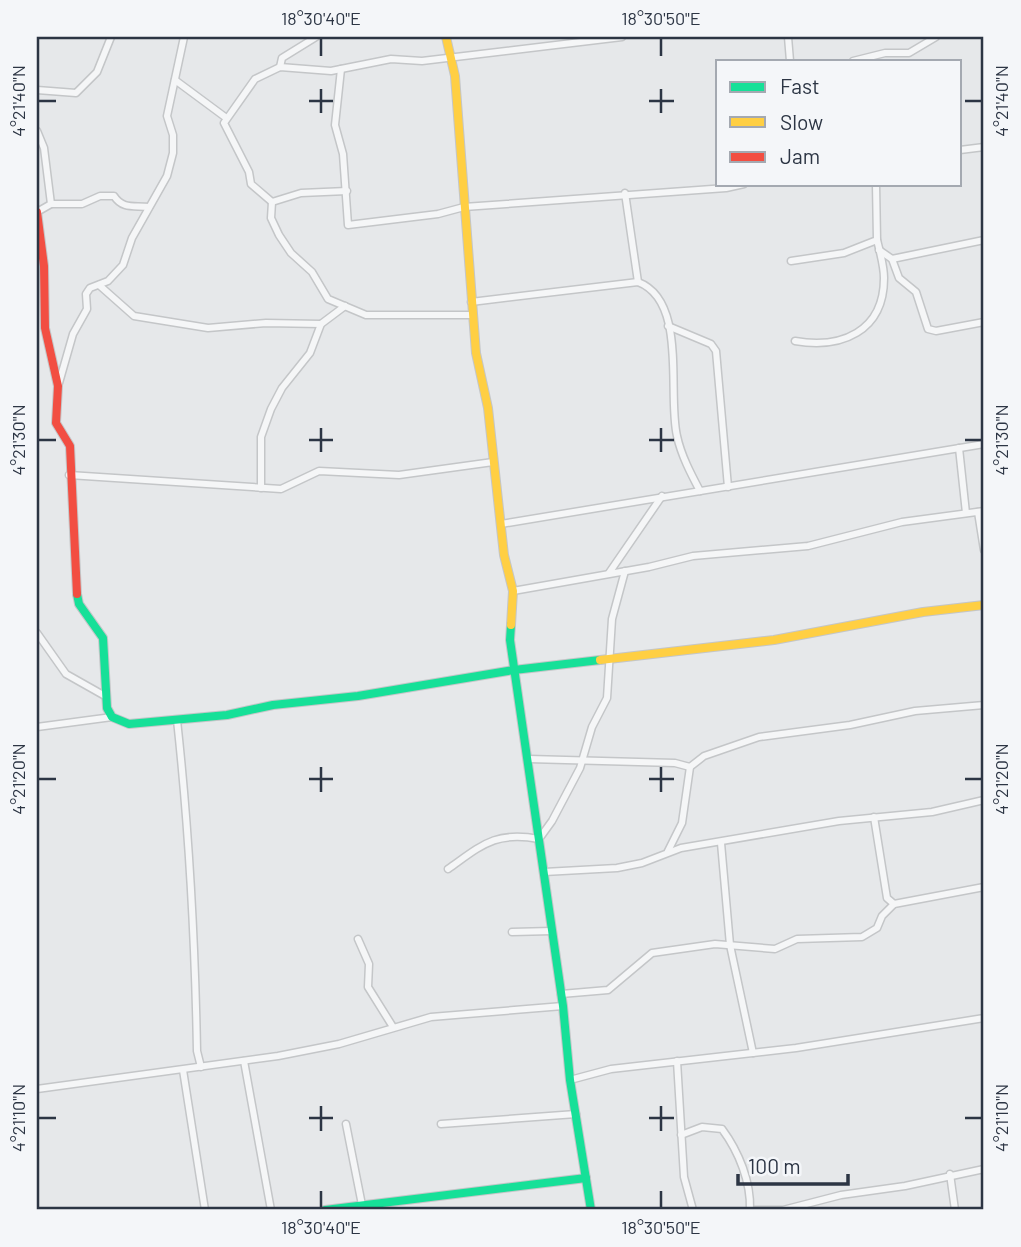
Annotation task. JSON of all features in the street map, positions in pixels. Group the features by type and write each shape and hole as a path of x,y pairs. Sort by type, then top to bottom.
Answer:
{"street":[{"path":"37,90 76,93 97,72 111,37"},
{"path":"112,717 105,696 103,638 79,604 76,592 69,475 70,446 56,423 58,386 73,334 87,309 86,294 90,288 108,281 123,265 132,237 162,186 173,153 167,116 184,37"},
{"path":"280,67 282,58 316,37"},
{"path":"446,37 455,76 472,315 504,555 513,590 510,640 513,670 529,759 563,1006 570,1080 591,1210"},
{"path":"272,202 251,184 249,172 224,123 225,117 240,103 255,79 280,67 341,69 391,59 422,61 574,40 622,37"},
{"path":"789,37 790,60"},
{"path":"857,60 885,53 909,53 936,37"},
{"path":"341,69 335,125 343,153 348,225 438,214 464,207 735,186"},
{"path":"175,80 225,117"},
{"path":"37,131 44,148 51,204"},
{"path":"962,150 984,146"},
{"path":"795,341 833,344 857,334 875,312 881,299 884,278 877,240 876,186"},
{"path":"272,202 301,193 347,191"},
{"path":"625,193 638,282"},
{"path":"58,386 45,328 44,266 37,212 51,204 82,204 107,196 114,197 129,207 149,207"},
{"path":"272,202 271,218 291,253 312,272 328,299 348,305 366,315 472,315"},
{"path":"791,261 844,253 877,240"},
{"path":"892,259 984,240"},
{"path":"879,250 892,259 900,278 916,292 928,329 936,331 984,322"},
{"path":"471,302 638,282 653,290 674,347 672,379 676,435 700,491"},
{"path":"99,285 134,316 208,328 266,323 321,324"},
{"path":"261,488 261,437 282,387 310,353 321,324 338,309 348,305"},
{"path":"668,326 711,344 716,351 728,487"},
{"path":"501,524 984,444"},
{"path":"959,448 966,513"},
{"path":"69,475 281,489 319,471 390,475 493,462"},
{"path":"609,573 662,496"},
{"path":"513,590 625,571 693,556 808,546 902,522 981,511 984,550"},
{"path":"538,839 552,821 584,758 592,727 607,698 611,619 625,571"},
{"path":"37,727 112,717 129,724 177,720 358,696 610,657 774,640 923,612 984,605"},
{"path":"37,633 66,674 105,696"},
{"path":"668,851 682,822 690,767 704,756 759,737 850,725 915,711 984,705"},
{"path":"177,720 192,872 190,919 197,1051 201,1067"},
{"path":"529,759 584,758 633,764 675,763 690,767"},
{"path":"544,872 617,868 642,863 668,851 874,817 932,812 984,800"},
{"path":"874,817 887,898 894,904"},
{"path":"448,869 488,840 514,834 538,839"},
{"path":"721,843 730,945 753,1053"},
{"path":"561,994 608,990 652,953 715,944 760,950 775,949 797,939 862,937 877,928 894,904 984,887"},
{"path":"512,932 552,931"},
{"path":"358,939 369,964 368,987 393,1027"},
{"path":"37,1089 244,1061 339,1044 393,1027 459,1013 563,1006"},
{"path":"570,1080 611,1069 753,1053 984,1018"},
{"path":"244,1061 271,1210"},
{"path":"677,1061 684,1177 693,1210"},
{"path":"183,1070 205,1210"},
{"path":"441,1124 576,1114"},
{"path":"345,1124 363,1208"},
{"path":"681,1135 702,1127 722,1129 743,1167 751,1192 752,1210 783,1210 841,1195 905,1186 950,1174 984,1169"},
{"path":"950,1174 955,1210"},
{"path":"325,1210 363,1208 586,1178"}],"traffic: fast":[{"path":"77,594 79,604 103,638 107,708 112,717 129,724 227,715 273,705 358,696 514,670 600,660"},
{"path":"511,625 510,640 563,1006 570,1080 591,1210"},
{"path":"325,1210 586,1178"}],"traffic: slow":[{"path":"446,37 455,76 476,353 488,408 504,555 513,591 511,625"},
{"path":"600,660 774,640 923,612 984,605"}],"traffic: jam":[{"path":"37,212 44,266 45,328 58,386 56,423 70,446 77,594"}]}
